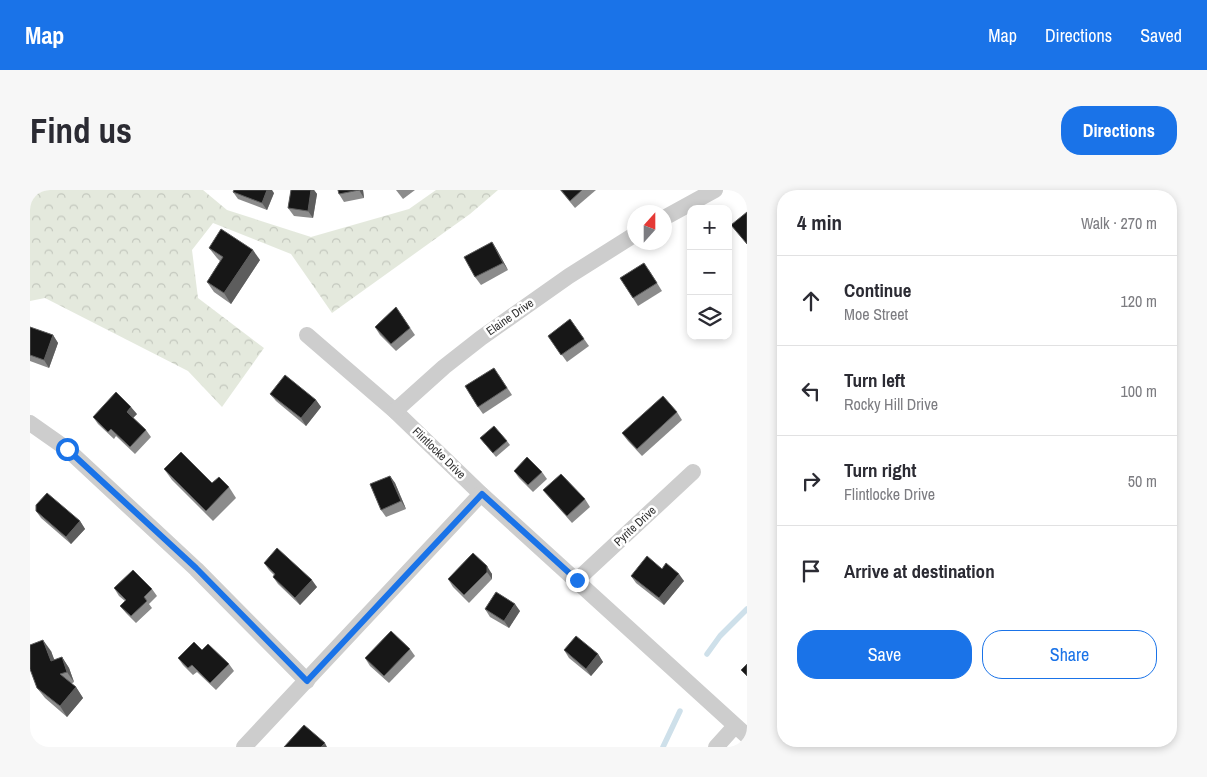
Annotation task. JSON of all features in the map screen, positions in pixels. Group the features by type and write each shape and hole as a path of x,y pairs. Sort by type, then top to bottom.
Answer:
{"street":[{"path":"672,214 714,190"},
{"name":"Elaine Drive","path":"395,411 444,366 481,338 569,276 627,239"},
{"name":"Flintlocke Drive","path":"307,335 395,411 482,494 741,731"},
{"path":"30,423 67,449 196,568 307,681"},
{"name":"Pyrite Drive","path":"577,580 693,472"},
{"path":"244,747 482,494"},
{"path":"716,747 741,731"}],"green space":[{"path":"30,190 203,190 227,210 311,237 409,209 436,190 498,190 470,214 332,313 291,254 213,223 192,250 198,298 264,348 222,407 188,371 45,298 30,301"}],"building":[{"path":"234,190 267,190 262,203 233,192"},
{"path":"291,190 311,190 308,211 288,208"},
{"path":"338,190 359,190 339,194"},
{"path":"561,190 582,190 570,201"},
{"path":"747,212 747,244 732,226"},
{"path":"221,229 253,250 224,293 207,282 223,257 209,248"},
{"path":"492,242 503,263 475,277 464,257"},
{"path":"644,263 657,283 633,298 620,278"},
{"path":"396,307 410,328 391,344 375,327"},
{"path":"570,319 584,339 561,355 548,336"},
{"path":"30,327 53,335 44,360 30,355"},
{"path":"494,368 507,388 478,407 465,386"},
{"path":"285,375 316,400 301,418 270,394"},
{"path":"116,392 131,407 127,412 146,430 130,447 111,429 108,432 93,417"},
{"path":"663,396 677,412 637,449 622,433"},
{"path":"494,426 507,441 493,453 480,438"},
{"path":"181,452 212,483 219,477 229,487 206,511 164,469"},
{"path":"527,457 542,472 528,485 514,471"},
{"path":"561,474 585,499 567,516 543,490"},
{"path":"390,476 401,501 381,510 370,484"},
{"path":"47,493 80,521 66,537 36,511 36,505"},
{"path":"277,548 312,580 295,598 273,577 275,574 264,563"},
{"path":"473,553 487,566 487,572 464,595 448,579"},
{"path":"647,556 662,569 666,563 679,574 659,598 631,576"},
{"path":"133,570 152,589 144,597 147,601 131,616 120,606 126,600 114,588"},
{"path":"496,592 515,604 504,621 485,609"},
{"path":"391,631 410,649 384,676 365,658"},
{"path":"576,636 598,654 586,669 564,650"},
{"path":"43,640 51,661 62,657 67,672 60,674 76,687 60,706 37,688 30,669 30,645"},
{"path":"194,642 202,650 208,644 229,664 210,683 192,665 188,668 178,658"},
{"path":"747,664 747,676 741,670"},
{"path":"304,725 325,743 321,747 284,747"}],"waterway":[{"path":"707,654 720,636 747,609"},
{"path":"663,747 680,711"}],"route":[{"path":"67,449 196,568 307,681 482,494 577,580"}]}
